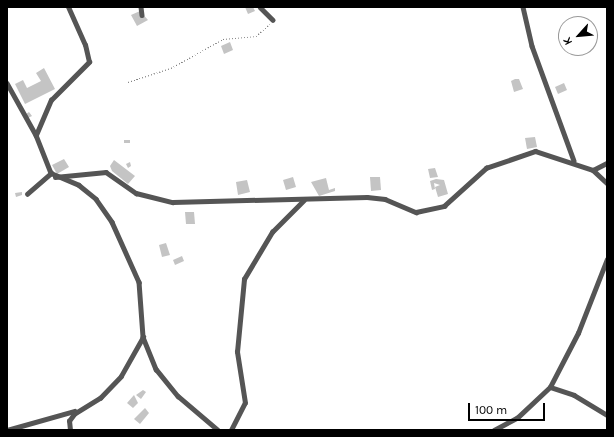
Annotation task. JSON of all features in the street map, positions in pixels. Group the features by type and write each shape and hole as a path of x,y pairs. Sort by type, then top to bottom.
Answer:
{"street":[{"path":"36,136 51,100 89,62 85,45 68,7"},
{"path":"141,7 142,15"},
{"path":"260,7 273,20"},
{"path":"523,7 532,46 574,161"},
{"path":"7,83 36,136 51,172 55,177 79,185 96,199 112,222 138,282 143,337 165,381 218,430"},
{"path":"55,177 106,172 136,193 173,202 304,200 367,197 421,211 444,206 486,168 501,161 535,151 574,161 593,170 607,183"},
{"path":"593,170 607,163"},
{"path":"27,194 51,172"},
{"path":"231,430 245,403 237,352 244,279 272,232 304,200"},
{"path":"494,430 517,418 550,387 578,332 607,259"},
{"path":"70,430 69,421 80,410 100,398 121,376 143,337"},
{"path":"550,387 574,395 607,415"},
{"path":"7,430 80,410"}],"path":[{"path":"128,82 171,68 223,39 256,36 273,20"}],"building":[{"path":"245,7 253,7 255,11 248,14"},
{"path":"140,11 148,20 137,26 131,15"},
{"path":"230,42 233,50 224,54 221,46"},
{"path":"44,68 55,89 25,104 15,84 23,80 27,88 41,81 36,73"},
{"path":"519,79 523,89 514,92 511,81"},
{"path":"564,83 567,90 558,94 555,87"},
{"path":"29,112 32,116 28,118 26,114"},
{"path":"535,137 537,147 527,149 525,138"},
{"path":"124,140 130,140 130,143 124,143"},
{"path":"64,159 69,167 57,174 52,165"},
{"path":"114,160 135,176 128,184 112,171 110,166"},
{"path":"130,162 131,166 128,168 126,164"},
{"path":"435,168 438,177 430,178 428,169"},
{"path":"293,177 296,187 286,190 283,180"},
{"path":"370,177 380,177 381,190 371,191"},
{"path":"326,178 329,190 335,188 335,191 319,196 311,182"},
{"path":"436,179 444,180 448,194 438,197 435,187 440,185 434,183 435,189 432,190 430,181"},
{"path":"247,180 250,192 238,195 236,182"},
{"path":"22,192 22,195 16,197 15,193"},
{"path":"185,212 194,212 195,224 186,224"},
{"path":"166,243 170,255 162,257 159,245"},
{"path":"182,256 184,261 175,265 173,260"},
{"path":"143,390 146,392 141,399 136,395"},
{"path":"134,395 138,403 133,408 127,403"},
{"path":"145,408 149,413 140,424 134,419"}]}
